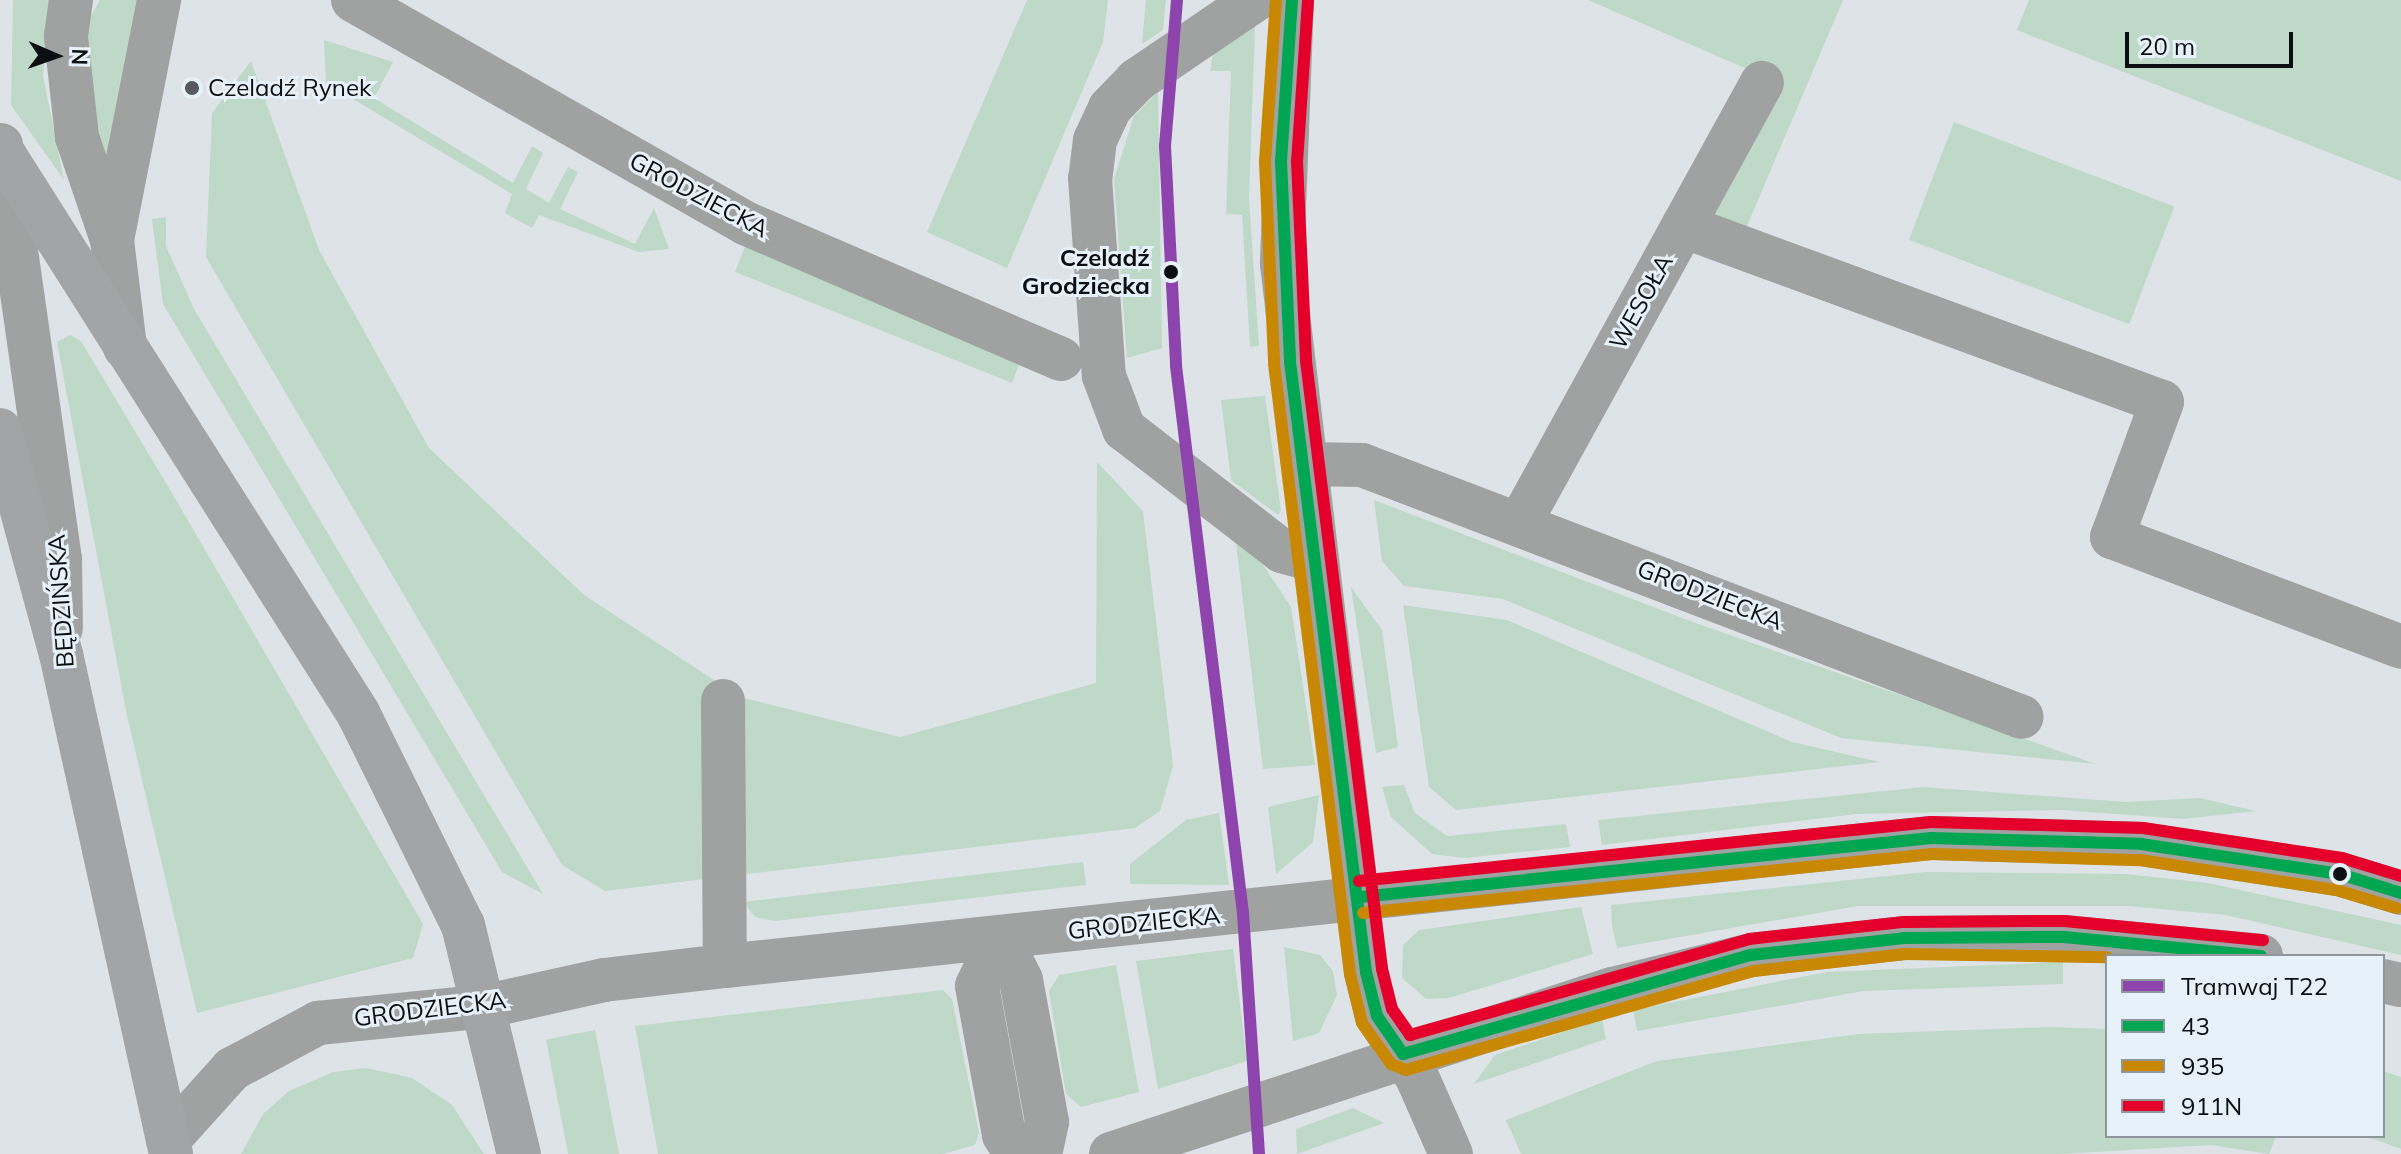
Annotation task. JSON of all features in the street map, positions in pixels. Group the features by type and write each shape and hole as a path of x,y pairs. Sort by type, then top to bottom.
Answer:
{"main road":[{"name":"BĘDZIŃSKA","path":"0,144 358,713 463,925 487,1006 519,1154"},
{"path":"0,430 61,654"},
{"name":"BĘDZIŃSKA","path":"61,654 169,1147"}],"street":[{"name":"BĘDZIŃSKA","path":"71,0 66,37 77,137 112,240 125,347"},
{"path":"112,240 159,0"},
{"name":"GRODZIECKA","path":"353,0 745,223 1061,359"},
{"path":"1255,0 1137,80 1110,108 1095,140 1090,178 1104,376 1124,429 1282,551 1317,561"},
{"path":"1292,0 1282,264 1304,464 1377,1016 1403,1054 1451,1154"},
{"name":"WESOŁA","path":"1521,521 1762,83"},
{"name":"BĘDZIŃSKA","path":"0,144 60,559 61,654"},
{"path":"1683,226 2162,402 2112,537 2401,647"},
{"name":"GRODZIECKA","path":"1304,464 1362,465 1521,521 2022,717"},
{"path":"723,701 725,966"},
{"name":"GRODZIECKA","path":"169,1147 232,1069 318,1023 487,1006 604,980 725,966 1931,838 2141,844 2340,874 2401,893"},
{"path":"1111,1154 1403,1054 1612,989 1767,953 1904,938 2064,937 2240,954"},
{"path":"1000,938 977,986 1004,1135 1016,1154"},
{"path":"1000,938 1021,980 1047,1122 1040,1154"}],"green space":[{"path":"13,0 50,0 43,76 64,180 11,105"},
{"path":"100,0 148,0 105,169 84,54 87,23"},
{"path":"1027,0 1108,0 1103,42 1007,268 927,232"},
{"path":"1146,0 1166,0 1163,30 1142,44"},
{"path":"1588,0 1843,0 1744,233 1714,215 1770,79"},
{"path":"2029,0 2401,0 2401,181 2017,30"},
{"path":"1255,26 1249,198 1259,346 1250,347 1242,215 1226,214 1231,71 1210,71 1213,53"},
{"path":"324,40 393,62 374,98 513,183 532,146 543,153 526,189 549,203 568,167 578,172 560,209 635,244 654,208 669,249 639,252 539,215 532,228 505,213 512,194 326,83"},
{"path":"251,61 319,250 429,448 584,595 740,697 900,737 1096,683 1097,462 1143,511 1173,766 1160,811 1135,828 605,891 562,865 206,257 212,113"},
{"path":"1158,91 1162,348 1127,358 1114,179 1134,116"},
{"path":"1954,122 2174,207 2129,324 1909,240"},
{"path":"166,217 166,246 194,309 543,894 502,872 163,304 152,219"},
{"path":"745,247 1020,362 1012,383 735,272"},
{"path":"70,335 81,341 423,924 413,958 197,1013 127,716 57,342"},
{"path":"1265,396 1281,511 1278,515 1231,480 1221,400"},
{"path":"1374,500 1690,621 2096,764 1841,738 1503,599 1404,586 1382,561"},
{"path":"1236,542 1260,560 1291,607 1315,765 1263,769"},
{"path":"1351,587 1382,630 1398,747 1376,753"},
{"path":"1403,605 1507,620 1792,742 1880,762 1456,810 1429,787"},
{"path":"1404,785 1415,813 1447,836 1566,824 1570,847 1465,858 1432,854 1391,817 1382,787"},
{"path":"1924,787 2126,802 2200,798 2256,811 2184,819 2061,810 1856,814 1602,845 1598,820"},
{"path":"1319,795 1313,842 1276,874 1268,807"},
{"path":"1219,813 1229,885 1130,884 1130,864 1186,820"},
{"path":"1083,862 1086,885 775,921 755,917 743,902"},
{"path":"1925,872 2126,874 2208,883 2401,925 2401,955 2226,915 2128,906 1858,906 1617,948 1612,926 1611,905"},
{"path":"1581,907 1593,954 1449,998 1426,999 1402,978 1403,945 1419,930"},
{"path":"1284,947 1320,955 1333,971 1337,995 1319,1033 1293,1041"},
{"path":"1233,949 1247,1061 1158,1089 1136,961"},
{"path":"2063,962 2063,984 1864,991 1637,1031 1633,1010 1827,972"},
{"path":"1116,965 1139,1092 1081,1107 1066,1094 1049,991 1059,975"},
{"path":"943,990 952,999 979,1133 975,1145 943,1154 658,1154 635,1026"},
{"path":"1602,1019 1606,1039 1474,1084 1495,1055"},
{"path":"2049,1027 2105,1029 2105,1138 2275,1138 2269,1154 2211,1145 2062,1154 1521,1154 1506,1120 1657,1061 1859,1034"},
{"path":"595,1030 619,1154 568,1154 546,1040"},
{"path":"366,1068 412,1078 452,1105 484,1154 241,1154 263,1114 289,1091 333,1072"},
{"path":"2385,1072 2401,1077 2401,1149 2371,1138 2385,1138"},
{"path":"1353,1108 1384,1123 1297,1154 1296,1129"}],"tram line":[{"name":"T22","path":"1177,0 1165,146 1176,366 1243,913 1259,1154"}],"transit line":[{"name":"935","path":"1276,0 1265,162 1274,364 1350,974 1362,1023 1391,1064 1406,1070 1754,971 1905,954 2105,957"},
{"name":"43","path":"1292,0 1281,161 1290,362 1366,972 1377,1016 1403,1054"},
{"name":"911N","path":"1308,1 1297,161 1306,361 1382,969 1392,1009 1410,1035 1749,939 1904,922 2064,921 2263,940"},
{"name":"911N","path":"1359,881 1931,822 2143,828 2342,858 2401,876"},
{"name":"43","path":"1361,897 1931,838 2141,844 2340,874 2401,893"},
{"name":"935","path":"1363,913 1932,854 2140,860 2336,890 2396,908"},
{"name":"43","path":"1403,1054 1751,955 1904,938 2064,937 2240,954"}],"place":[{"name":"Czeladź Rynek","path":"192,88"},
{"name":"Czeladź Grodziecka","path":"1171,272"}]}
